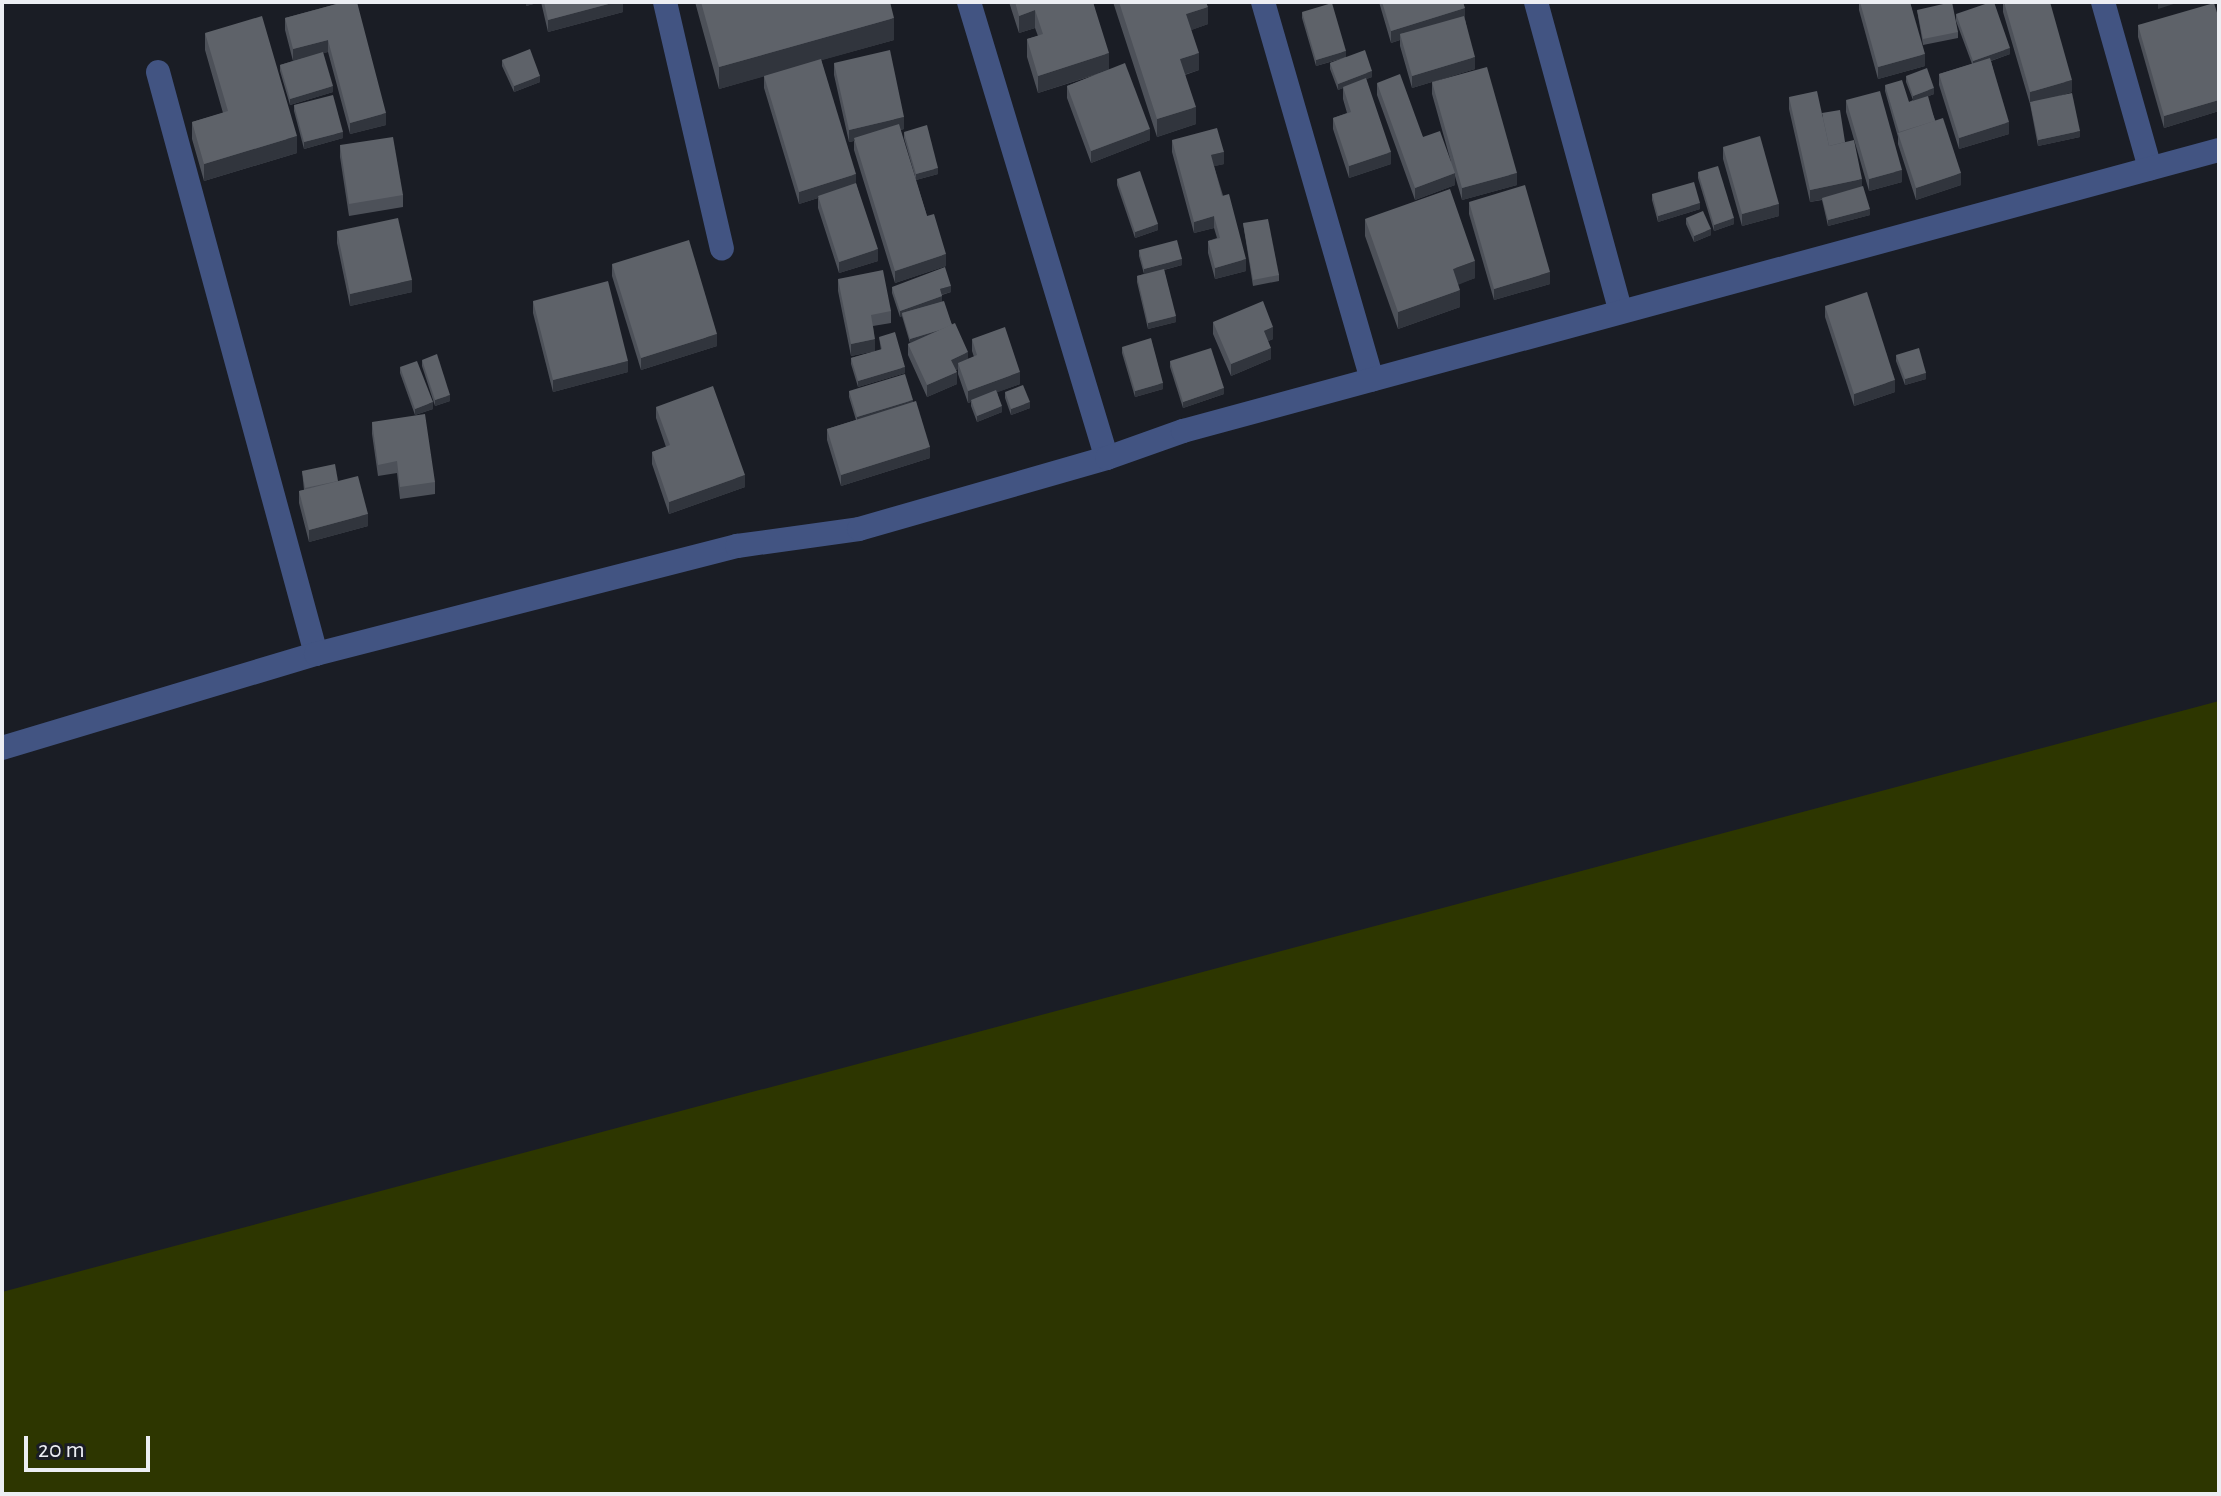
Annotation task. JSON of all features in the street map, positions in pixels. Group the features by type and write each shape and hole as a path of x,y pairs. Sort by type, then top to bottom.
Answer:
{"street":[{"path":"665,2 722,248"},
{"path":"969,2 1107,458"},
{"path":"1263,2 1372,380"},
{"path":"1536,2 1621,312"},
{"path":"2103,2 2150,168"},
{"path":"158,72 316,654"},
{"path":"2,748 316,654 737,546 859,529 1107,458 1183,431 2219,150"}],"green space":[{"path":"2219,701 2219,1494 2,1494 2,1292"}],"building":[{"path":"344,2 357,2 386,113 350,123 328,40 293,49 285,18"},
{"path":"544,2 616,2 548,20"},
{"path":"701,2 890,2 894,18 719,67"},
{"path":"1015,2 1093,2 1109,53 1038,76 1027,39 1043,34 1035,10 1019,16"},
{"path":"1119,2 1206,2 1208,7 1186,14 1199,53 1180,59 1196,107 1157,119"},
{"path":"1382,2 1463,2 1465,8 1391,31"},
{"path":"1860,2 1910,2 1925,54 1878,67"},
{"path":"1952,2 1958,32 1923,39 1917,10"},
{"path":"1994,2 2010,48 1973,61 1956,14"},
{"path":"2004,2 2050,2 2072,80 2030,92"},
{"path":"1332,3 1346,51 1316,60 1302,12"},
{"path":"2214,3 2219,19 2219,100 2164,116 2138,25"},
{"path":"262,16 297,136 204,164 192,122 228,111 205,33"},
{"path":"1464,16 1475,57 1412,76 1400,34"},
{"path":"530,49 540,76 514,86 502,60"},
{"path":"890,50 904,117 849,130 834,63"},
{"path":"1365,50 1372,71 1338,84 1330,63"},
{"path":"323,52 333,86 290,99 280,65"},
{"path":"1990,58 2009,122 1959,138 1939,74"},
{"path":"821,59 856,174 799,192 764,76"},
{"path":"1125,63 1150,129 1091,151 1067,86"},
{"path":"1487,67 1517,173 1462,188 1432,82"},
{"path":"1927,68 1934,88 1913,96 1906,76"},
{"path":"1400,74 1423,137 1440,131 1455,173 1415,188 1377,83"},
{"path":"1366,78 1391,152 1349,166 1333,118 1351,112 1343,87"},
{"path":"1902,80 1909,102 1928,96 1935,121 1899,132 1885,85"},
{"path":"1817,91 1829,146 1854,140 1862,179 1810,190 1789,97"},
{"path":"1880,91 1902,170 1869,179 1846,100"},
{"path":"2072,93 2080,131 2038,140 2030,102"},
{"path":"333,95 343,132 304,142 294,105"},
{"path":"1840,110 1845,142 1829,146 1822,113"},
{"path":"1943,118 1961,173 1916,188 1898,133"},
{"path":"899,124 927,216 934,214 946,254 895,271 854,138"},
{"path":"927,125 938,168 916,174 904,132"},
{"path":"1217,128 1224,152 1211,155 1222,196 1229,194 1246,259 1215,268 1208,241 1220,238 1214,216 1194,222 1172,140"},
{"path":"1760,136 1779,204 1742,214 1723,147"},
{"path":"393,137 403,195 349,204 340,145"},
{"path":"1718,166 1734,218 1714,225 1698,172"},
{"path":"1140,171 1158,224 1135,232 1117,179"},
{"path":"1694,182 1700,203 1658,216 1652,194"},
{"path":"856,183 878,249 839,262 818,196"},
{"path":"1525,185 1550,272 1494,289 1469,202"},
{"path":"1863,186 1870,209 1828,220 1822,198"},
{"path":"1450,189 1475,261 1453,269 1460,290 1398,312 1365,219"},
{"path":"1703,211 1711,229 1694,236 1686,218"},
{"path":"398,218 412,280 350,294 337,231"},
{"path":"1268,219 1279,275 1253,280 1243,223"},
{"path":"689,240 717,334 641,358 612,264"},
{"path":"1177,240 1182,259 1144,269 1139,250"},
{"path":"945,267 951,286 940,289 942,296 900,311 892,287"},
{"path":"1164,269 1176,316 1148,323 1137,276"},
{"path":"883,270 891,311 871,315 875,339 851,344 838,279"},
{"path":"608,281 628,361 553,380 533,301"},
{"path":"1867,292 1895,380 1854,394 1825,306"},
{"path":"944,301 952,325 910,339 902,313"},
{"path":"1263,301 1273,327 1264,331 1271,348 1231,364 1213,322"},
{"path":"955,323 968,352 951,360 957,372 927,385 908,344"},
{"path":"1005,327 1020,372 968,391 958,363 977,355 972,339"},
{"path":"895,332 905,367 858,381 851,358 882,349 879,337"},
{"path":"1151,338 1163,383 1135,391 1122,347"},
{"path":"1211,348 1224,388 1183,402 1170,361"},
{"path":"1919,348 1926,373 1905,379 1896,355"},
{"path":"437,354 450,395 435,400 422,360"},
{"path":"417,361 433,402 415,409 400,367"},
{"path":"905,374 913,400 857,417 849,391"},
{"path":"1023,385 1030,402 1011,409 1005,392"},
{"path":"713,386 745,475 669,502 652,452 670,445 656,407"},
{"path":"996,390 1002,406 977,416 971,400"},
{"path":"916,401 930,447 841,475 827,429"},
{"path":"425,414 435,482 400,487 397,461 378,465 372,422"},
{"path":"335,464 338,481 305,488 302,471"},
{"path":"358,476 368,514 309,530 299,491"}]}
